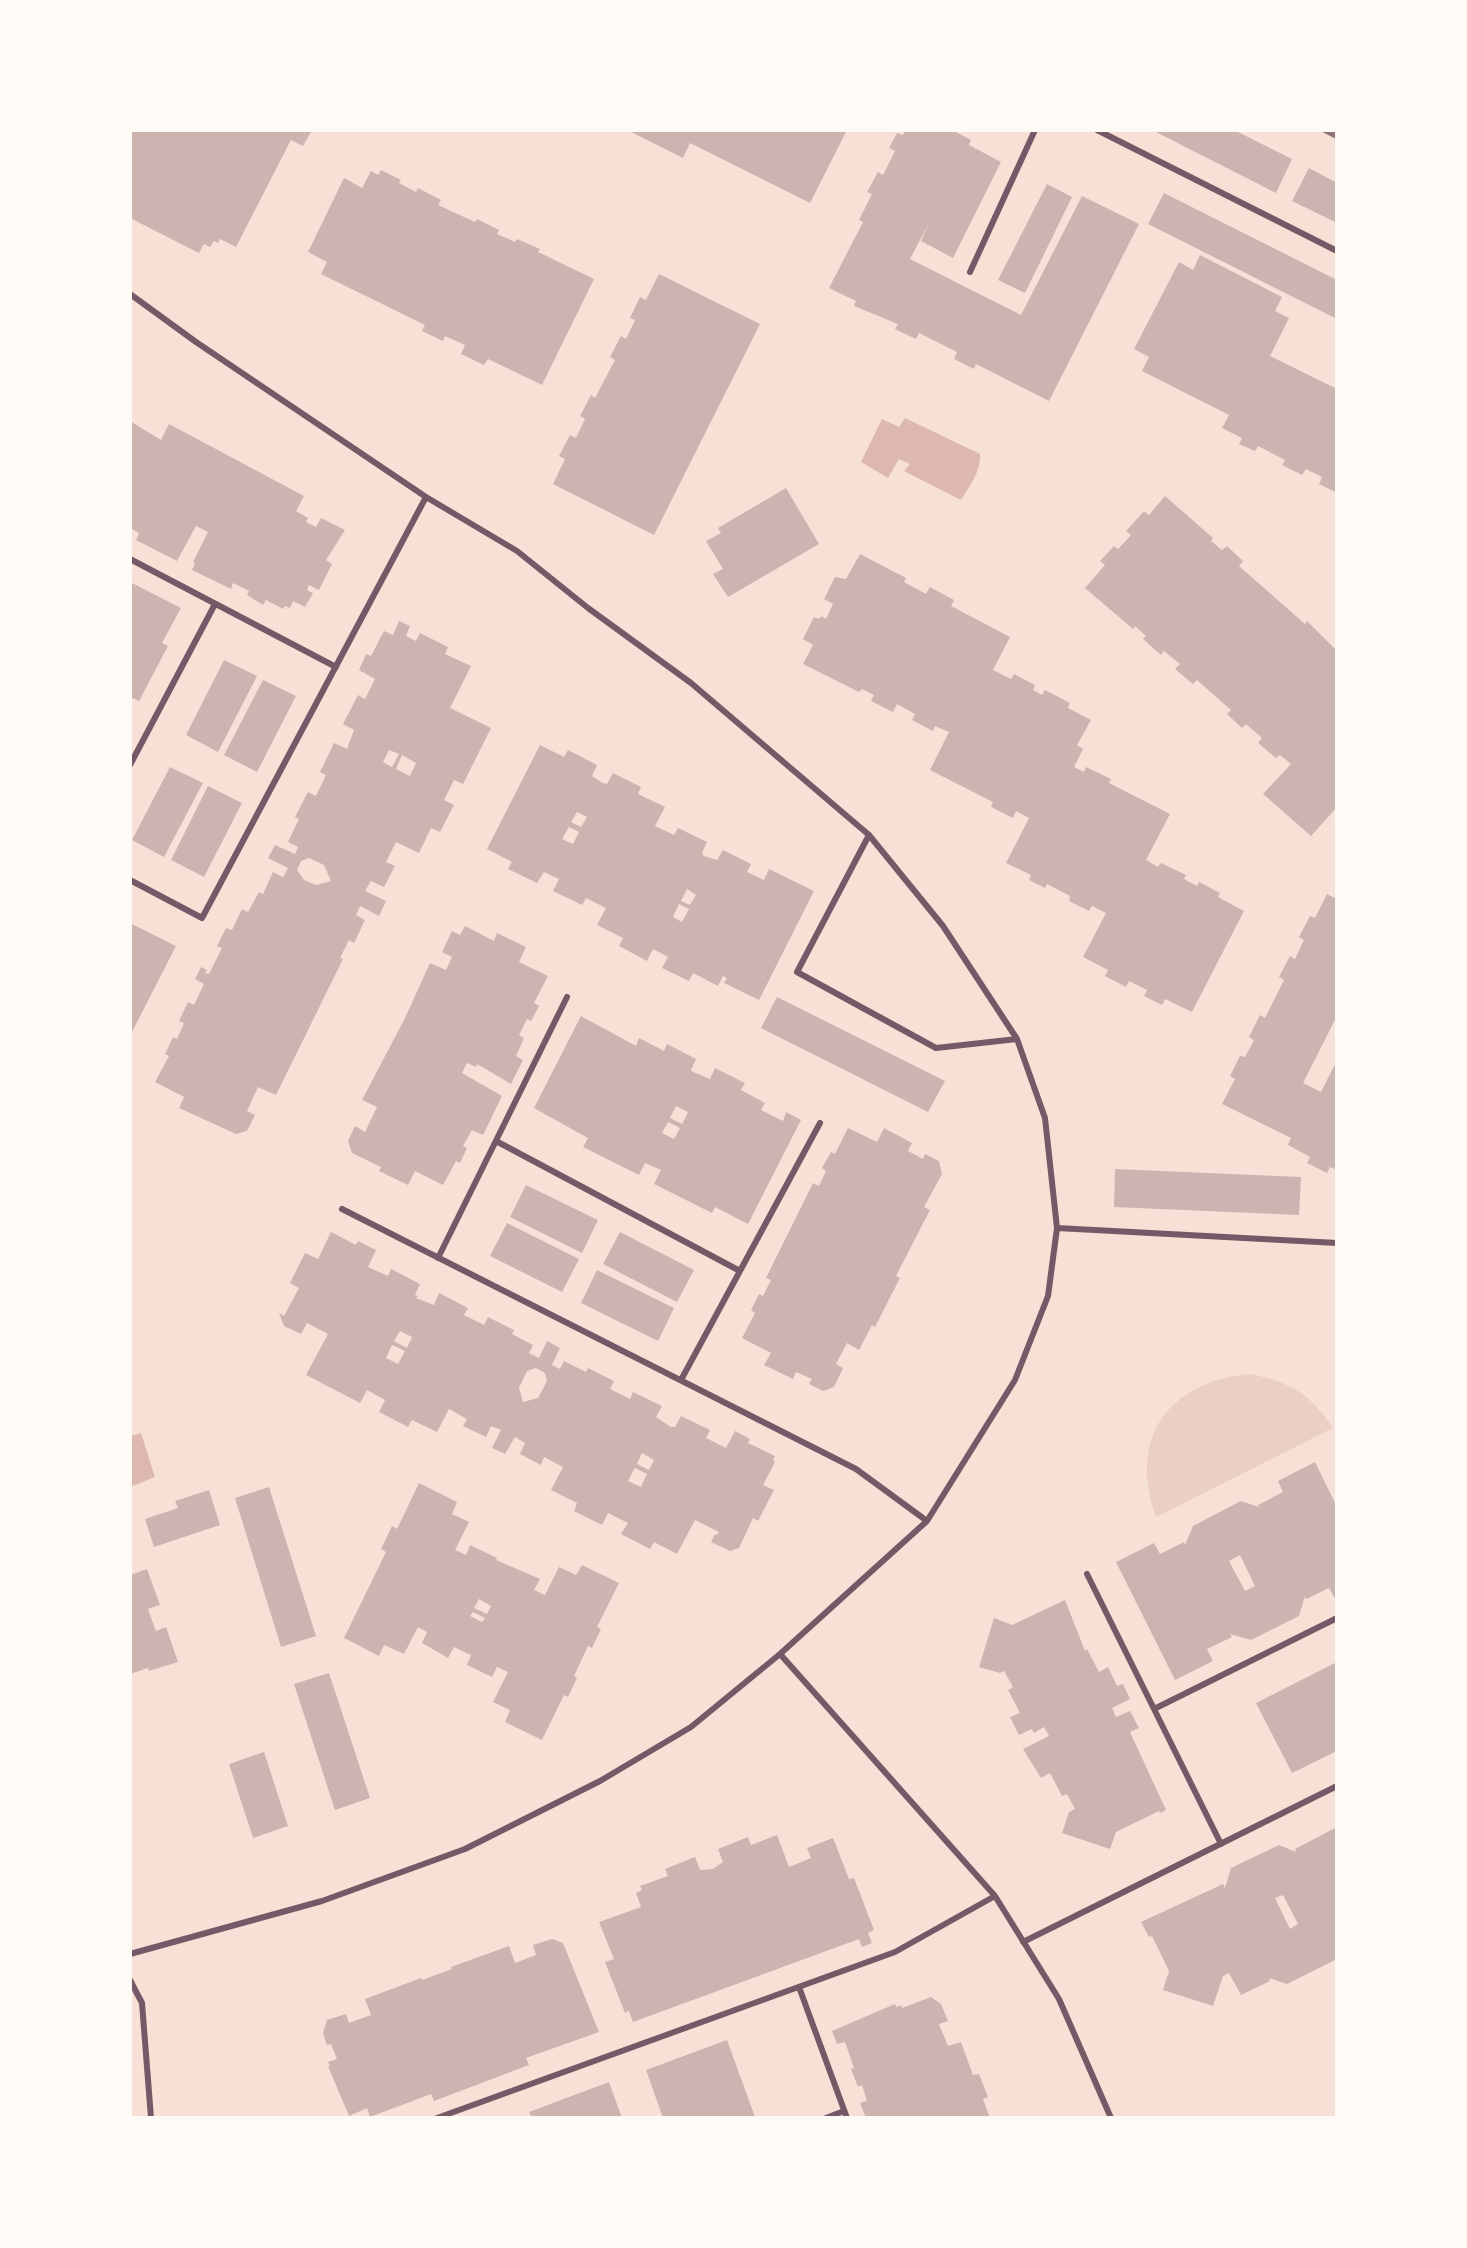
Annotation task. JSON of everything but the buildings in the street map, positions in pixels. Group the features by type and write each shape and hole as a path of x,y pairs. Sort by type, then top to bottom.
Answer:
{"lane":[{"path":"970,272 1035,130"},
{"path":"1097,130 1337,251"},
{"path":"130,294 426,497 517,551 588,608 691,683 869,835 943,926 1017,1039 1045,1118 1057,1228 1048,1296 1015,1380 927,1521 780,1654 691,1727 600,1781 465,1849 322,1901 130,1954"},
{"path":"130,880 202,918 426,497"},
{"path":"130,559 336,667"},
{"path":"130,765 215,604"},
{"path":"869,835 797,972 936,1048 1017,1039"},
{"path":"438,1258 567,997"},
{"path":"681,1380 820,1123"},
{"path":"496,1141 740,1271"},
{"path":"342,1209 856,1469 927,1521"},
{"path":"1057,1228 1337,1243"},
{"path":"1087,1574 1221,1844"},
{"path":"1154,1709 1337,1618"},
{"path":"780,1654 995,1896 1059,1999 1111,2118"},
{"path":"1023,1942 1337,1786"},
{"path":"437,2118 895,1952 995,1896"},
{"path":"130,1980 142,2003 151,2118"},
{"path":"799,1987 846,2115 826,2118"}],"shaded area":[{"path":"905,418 980,454 977,473 961,500 904,471 910,464 899,459 888,478 861,462 882,419 899,427"},
{"path":"1250,1374 1277,1381 1298,1391 1316,1406 1333,1428 1156,1517 1148,1488 1147,1462 1152,1439 1162,1418 1177,1401 1197,1388"},
{"path":"141,1433 155,1477 130,1487 130,1436"}],"railway":[{"path":"1325,130 1337,136"}]}
